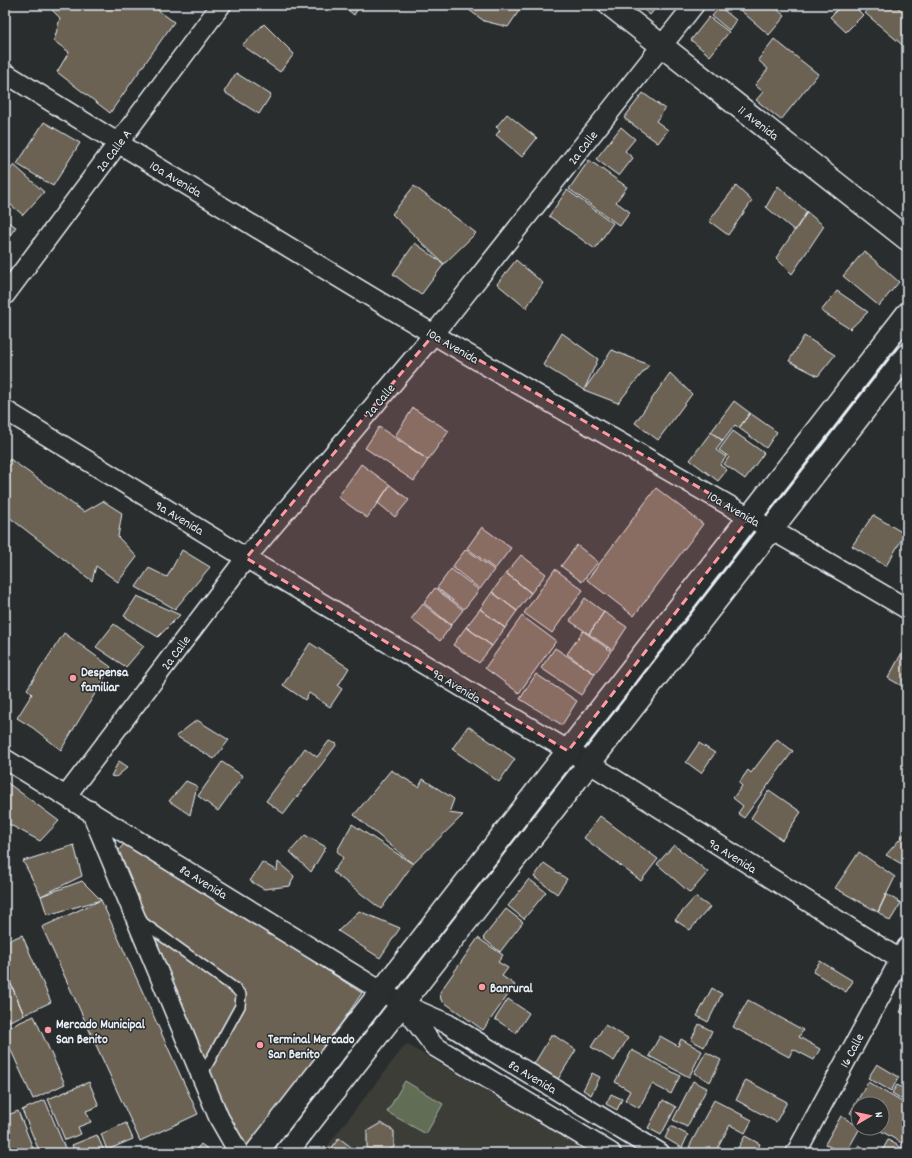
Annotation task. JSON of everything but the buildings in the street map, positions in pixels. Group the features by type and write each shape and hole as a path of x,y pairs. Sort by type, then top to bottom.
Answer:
{"street":[{"name":"2a Calle A","path":"5,295 221,5"},
{"name":"11 Avenida","path":"610,5 907,239"},
{"name":"2a Calle","path":"66,796 246,558 434,334 694,5"},
{"name":"10a Avenida","path":"5,73 118,144 434,334 907,609"},
{"path":"256,1153 907,314"},
{"path":"286,1153 907,355"},
{"name":"9a Avenida","path":"5,410 246,558 589,763 905,957"},
{"name":"8a Avenida","path":"5,759 402,1004 448,1024 660,1153"},
{"path":"91,811 220,1118 239,1153"},
{"name":"16 Calle","path":"796,1153 905,957"},
{"name":"8a Avenida","path":"402,1004 434,1046 611,1153"}],"lane":[{"path":"135,917 236,989 241,995 240,1006 202,1075"}],"highlighted area":[{"path":"434,334 750,517 568,751 246,558"}],"shaded area":[{"path":"406,1044 593,1153 322,1153"}],"green space":[{"path":"405,1081 443,1104 426,1134 387,1112"}],"place":[{"name":"Despensa familiar","path":"73,678"},
{"name":"Banrural","path":"482,987"},
{"name":"Mercado Municipal San Benito","path":"48,1030"},
{"name":"Terminal Mercado San Benito","path":"260,1045"}]}
